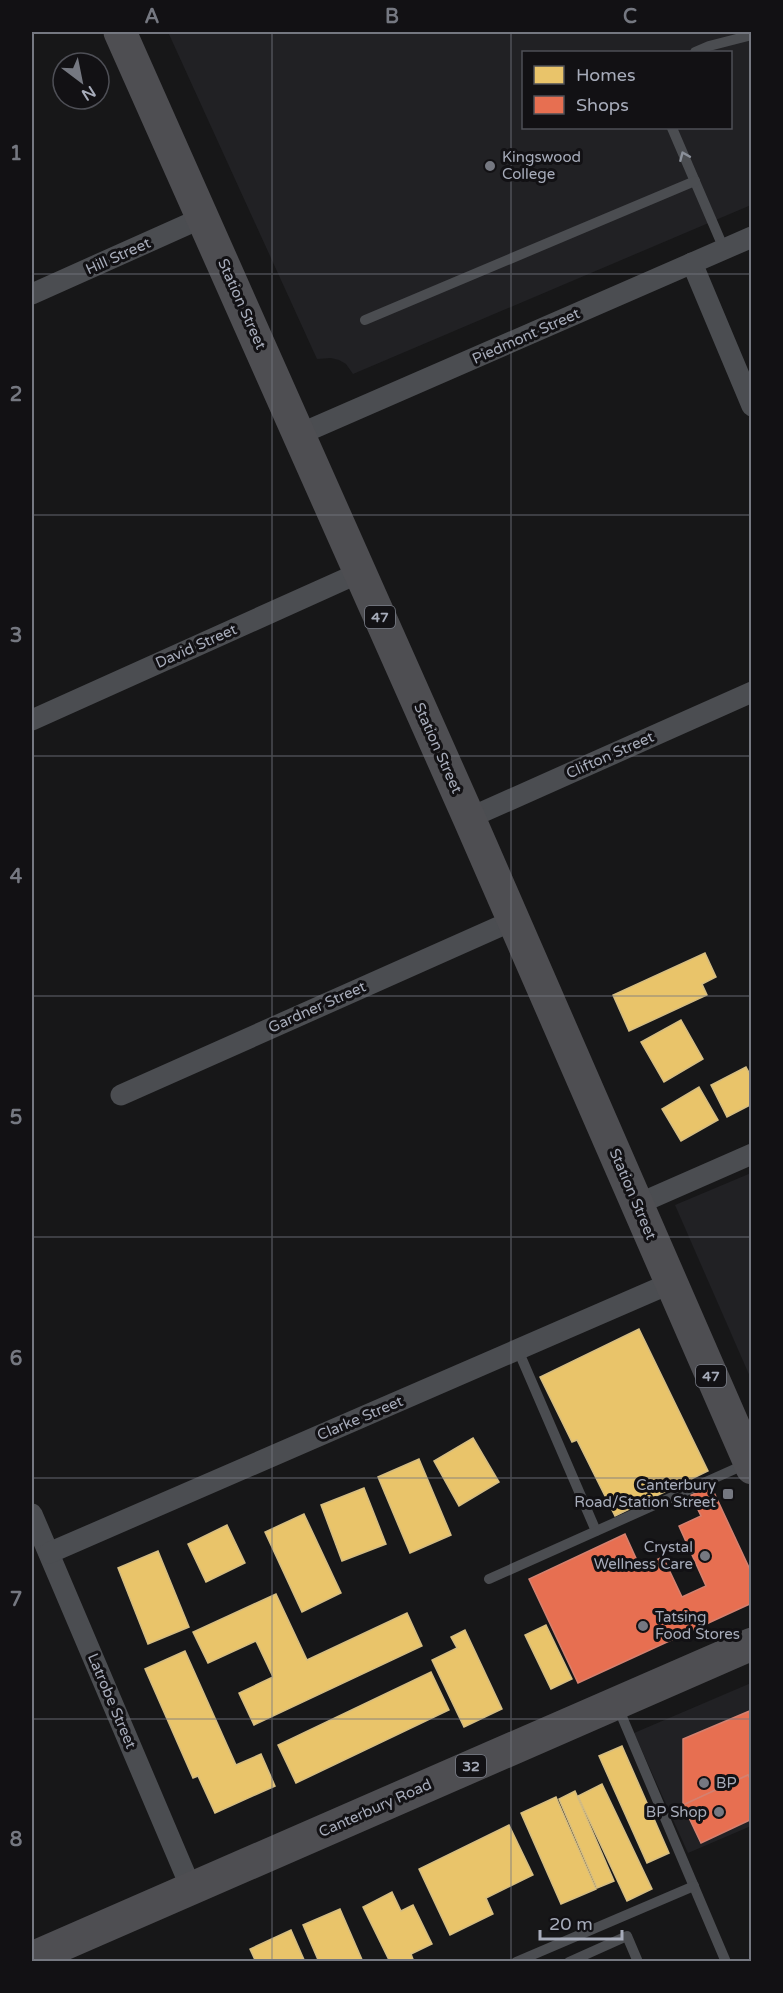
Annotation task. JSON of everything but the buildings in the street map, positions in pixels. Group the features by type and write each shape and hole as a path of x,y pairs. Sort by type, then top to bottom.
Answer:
{"main road":[{"name":"Station Street","path":"120,32 300,434 671,1283 738,1426 751,1465"},
{"name":"Canterbury Road","path":"32,1958 752,1644"}],"street":[{"name":"Hill Street","path":"32,294 204,217"},
{"name":"Piedmont Street","path":"300,434 752,237"},
{"path":"692,263 752,406"},
{"name":"David Street","path":"32,720 360,572"},
{"name":"Clifton Street","path":"469,818 752,692"},
{"name":"Gardner Street","path":"121,1095 514,920"},
{"path":"638,1204 752,1154"},
{"name":"Clarke Street","path":"49,1553 671,1283"},
{"name":"Latrobe Street","path":"32,1514 191,1888"}],"lane":[{"path":"697,51 752,34"},
{"path":"672,129 724,249"},
{"path":"365,320 695,181"},
{"path":"518,1350 596,1532"},
{"path":"489,1579 751,1465"},
{"path":"616,1703 726,1962"},
{"path":"516,1962 694,1886"},
{"path":"579,1935 587,1954"},
{"path":"569,1962 627,1936 638,1962"}],"shaded area":[{"name":"Kingswood College","path":"168,32 751,32 751,205 353,374 346,364 331,358 317,359"},
{"path":"751,1173 751,1379 675,1205"},
{"name":"BP","path":"751,1683 751,1826 688,1853 634,1733"}],"place":[{"name":"Kingswood College","path":"490,166"},
{"name":"Canterbury Road/Station Street","path":"728,1494"},
{"name":"Crystal Wellness Care","path":"705,1556"},
{"name":"Tatsing Food Stores","path":"643,1626"},
{"name":"BP","path":"704,1783"},
{"name":"BP Shop","path":"719,1812"}]}
